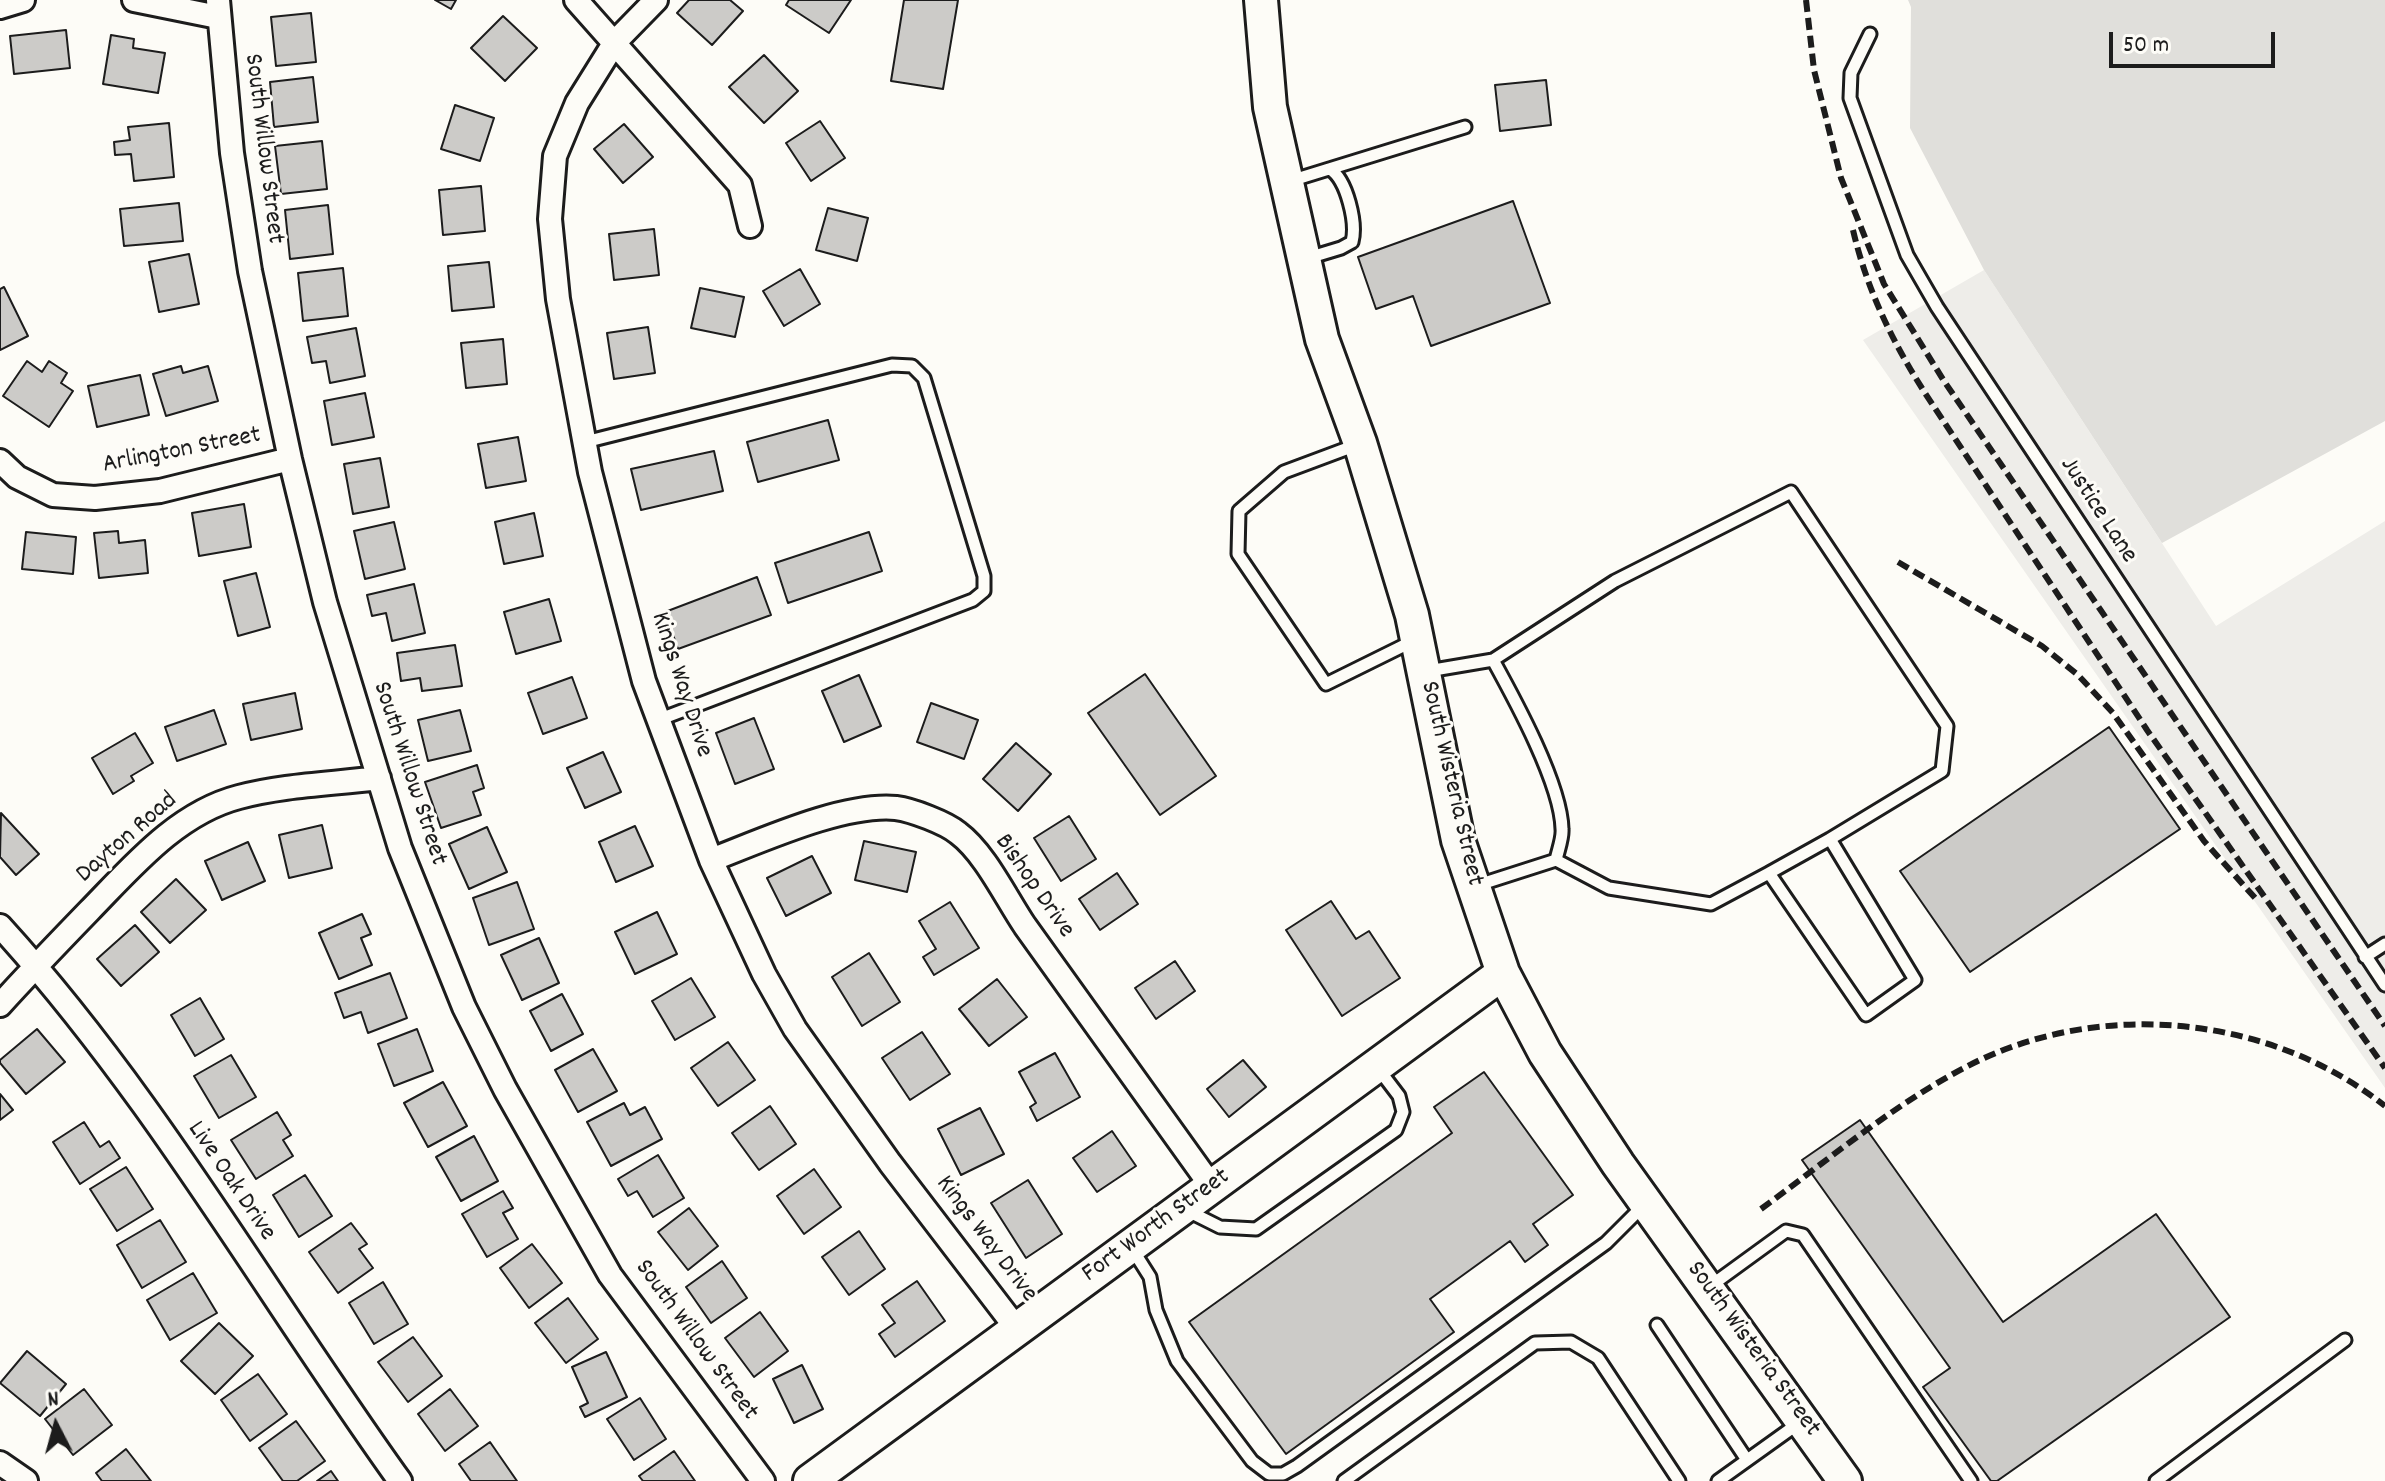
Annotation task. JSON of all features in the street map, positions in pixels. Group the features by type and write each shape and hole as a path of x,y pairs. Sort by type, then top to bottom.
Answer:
{"street":[{"path":"0,7 23,0"},
{"path":"134,0 218,8"},
{"path":"576,0 740,185 750,226"},
{"name":"Kings Way Drive","path":"656,0 615,42 577,103 555,156 550,219 558,299 585,442 640,666 711,860 764,974 795,1029 890,1163 1017,1329"},
{"name":"South Wisteria Street","path":"1261,0 1270,107 1322,339 1360,443 1417,639 1458,840 1503,973 1545,1053 1646,1202 1845,1481"},
{"name":"South Willow Street","path":"218,8 232,153 250,271 290,459 325,602 400,848 464,1007 505,1089 610,1275 763,1481"},
{"name":"Arlington Street","path":"0,461 17,477 53,495 95,498 160,491 290,459"},
{"name":"Dayton Road","path":"0,1005 128,871 178,826 237,797 379,778"},
{"name":"Bishop Drive","path":"711,860 818,820 866,810 897,808 958,832 980,858 1212,1187"},
{"name":"Live Oak Drive","path":"0,926 36,965 180,1154 345,1405 400,1481"},
{"name":"Fort Worth Street","path":"810,1481 1503,973"},
{"path":"0,1463 26,1481"}],"lane":[{"name":"Justice Lane","path":"1870,34 1851,73 1850,98 1907,255 1937,307 2069,510 2385,985"},
{"path":"1288,182 1465,127"},
{"path":"1305,259 1352,242 1355,229 1343,184 1338,174 1330,169"},
{"path":"585,442 892,365 912,366 924,378 984,576 984,591 973,600 658,720"},
{"path":"1360,443 1284,472 1239,511 1238,554 1326,684 1417,639"},
{"path":"1423,672 1493,660 1615,581 1791,492 1947,726 1942,771 1830,839 1711,904 1609,888 1556,860 1474,887"},
{"path":"1493,660 1514,697 1555,789 1563,829 1556,860"},
{"path":"1769,873 1866,1015 1915,980 1830,839"},
{"path":"2365,957 2385,944"},
{"path":"1183,1208 1220,1227 1256,1229 1396,1130 1403,1112 1399,1096 1377,1066"},
{"path":"1131,1246 1150,1277 1156,1310 1177,1361 1252,1461 1269,1474 1283,1474 1606,1243 1646,1202"},
{"path":"1708,1289 1786,1231 1803,1235 1971,1481"},
{"path":"1657,1325 1747,1460"},
{"path":"2156,1481 2345,1340"},
{"path":"1344,1481 1535,1343 1571,1342 1598,1358 1679,1481"},
{"path":"1718,1481 1802,1421"}],"shaded area":[{"path":"1908,0 2385,0 2385,421 2162,543 1984,270 1910,128 1911,7"},
{"path":"1984,270 2216,626 2385,521 2385,1088 1863,340"}],"building":[{"path":"435,0 456,0 451,9"},
{"path":"689,0 730,0 743,11 712,45 677,13"},
{"path":"789,0 851,0 829,33 786,5"},
{"path":"904,0 958,0 943,89 891,81"},
{"path":"311,13 316,62 276,66 271,17"},
{"path":"503,16 537,48 505,81 471,48"},
{"path":"66,30 70,68 14,74 10,36"},
{"path":"111,35 134,39 133,48 165,53 158,93 103,84"},
{"path":"764,55 798,91 764,123 729,87"},
{"path":"313,77 318,122 274,127 270,82"},
{"path":"1546,80 1551,125 1500,131 1495,85"},
{"path":"455,105 494,118 480,161 441,149"},
{"path":"820,121 845,158 811,181 786,143"},
{"path":"169,123 174,177 134,181 131,154 115,155 114,142 130,140 128,127"},
{"path":"624,124 653,157 623,183 594,149"},
{"path":"322,141 327,189 281,194 275,146"},
{"path":"481,186 485,231 443,235 439,190"},
{"path":"1513,201 1550,303 1431,346 1413,296 1376,309 1358,257"},
{"path":"179,203 183,241 124,246 120,209"},
{"path":"328,205 333,254 290,259 285,210"},
{"path":"828,208 868,218 857,261 816,250"},
{"path":"654,229 659,275 614,280 609,234"},
{"path":"189,254 199,304 159,312 149,262"},
{"path":"489,262 494,307 452,311 448,266"},
{"path":"343,268 348,316 303,321 298,273"},
{"path":"800,269 820,304 784,326 763,291"},
{"path":"4,287 28,336 0,350 0,289"},
{"path":"700,288 744,297 735,337 691,328"},
{"path":"648,327 655,373 614,379 607,333"},
{"path":"356,328 365,376 330,383 326,361 312,363 307,337"},
{"path":"503,339 507,384 466,388 461,343"},
{"path":"27,361 42,372 49,361 67,373 61,383 73,391 49,427 3,396"},
{"path":"181,366 183,373 208,366 218,401 166,416 153,374"},
{"path":"140,375 149,415 97,427 88,386"},
{"path":"365,393 374,437 332,445 324,401"},
{"path":"828,420 839,460 758,482 747,442"},
{"path":"518,437 526,481 486,488 478,444"},
{"path":"714,451 723,491 641,510 631,469"},
{"path":"380,458 389,507 353,514 344,464"},
{"path":"244,504 251,547 199,556 192,513"},
{"path":"534,513 543,556 504,564 495,522"},
{"path":"394,522 405,569 365,579 354,531"},
{"path":"118,531 119,543 145,540 148,573 99,578 94,533"},
{"path":"26,532 76,537 73,574 22,569"},
{"path":"869,532 882,571 788,603 775,563"},
{"path":"256,573 270,627 238,636 224,581"},
{"path":"757,577 771,615 678,649 665,612"},
{"path":"414,584 425,633 392,641 386,613 372,616 367,595"},
{"path":"549,599 561,641 516,654 504,612"},
{"path":"455,645 462,686 422,691 420,678 401,681 397,653"},
{"path":"1145,674 1216,776 1160,815 1088,713"},
{"path":"859,675 881,726 844,742 822,691"},
{"path":"572,677 587,718 543,734 528,693"},
{"path":"295,693 302,729 251,740 243,704"},
{"path":"931,703 978,720 964,759 917,742"},
{"path":"214,710 226,744 177,761 165,727"},
{"path":"460,710 471,751 428,761 418,720"},
{"path":"754,718 774,769 735,784 716,733"},
{"path":"2109,727 2180,829 1970,972 1900,871"},
{"path":"135,733 153,763 131,776 134,781 113,794 92,758"},
{"path":"1016,743 1051,774 1018,811 983,779"},
{"path":"603,752 621,792 585,808 567,768"},
{"path":"477,765 484,788 473,792 481,815 441,828 425,782"},
{"path":"1,813 39,854 16,875 0,857"},
{"path":"1069,816 1096,859 1061,881 1034,838"},
{"path":"322,825 332,868 289,878 279,835"},
{"path":"635,826 653,866 616,882 599,842"},
{"path":"487,827 507,872 469,889 449,844"},
{"path":"864,841 916,852 907,892 855,880"},
{"path":"248,842 265,881 222,900 205,861"},
{"path":"812,856 831,893 786,916 767,878"},
{"path":"1117,873 1138,904 1100,930 1079,899"},
{"path":"176,879 206,910 170,943 141,912"},
{"path":"517,882 534,929 489,945 473,898"},
{"path":"1331,901 1356,939 1369,931 1400,978 1342,1016 1286,930"},
{"path":"950,902 979,948 934,975 923,957 936,949 919,921"},
{"path":"657,912 677,954 635,974 615,932"},
{"path":"362,914 371,934 361,938 372,965 339,979 319,933"},
{"path":"135,925 159,952 121,986 97,959"},
{"path":"539,938 559,983 522,1000 501,955"},
{"path":"869,953 900,1002 862,1026 832,977"},
{"path":"1175,961 1195,991 1156,1019 1135,988"},
{"path":"390,973 407,1018 368,1033 361,1012 344,1018 335,993"},
{"path":"691,978 715,1017 675,1040 652,1001"},
{"path":"997,979 1027,1017 989,1046 959,1009"},
{"path":"562,994 583,1034 551,1051 530,1011"},
{"path":"200,998 224,1039 195,1056 171,1015"},
{"path":"37,1029 65,1062 26,1094 0,1060"},
{"path":"417,1029 433,1071 394,1086 378,1044"},
{"path":"922,1032 950,1074 910,1100 882,1058"},
{"path":"728,1042 755,1080 718,1106 691,1068"},
{"path":"593,1049 617,1091 578,1112 555,1070"},
{"path":"1055,1053 1080,1097 1037,1121 1030,1107 1036,1103 1019,1072"},
{"path":"231,1055 256,1097 219,1118 194,1076"},
{"path":"1243,1060 1266,1087 1229,1117 1207,1089"},
{"path":"1484,1072 1573,1195 1533,1224 1548,1245 1525,1262 1510,1241 1430,1299 1454,1332 1286,1454 1189,1322 1452,1133 1434,1107"},
{"path":"443,1082 467,1126 428,1147 404,1103"},
{"path":"0,1094 13,1110 0,1120"},
{"path":"624,1103 630,1115 645,1107 662,1139 611,1166 587,1122"},
{"path":"770,1106 796,1144 759,1170 732,1133"},
{"path":"980,1108 1004,1154 961,1175 938,1129"},
{"path":"277,1112 291,1135 283,1140 293,1156 256,1179 231,1140"},
{"path":"1860,1120 2003,1322 2156,1214 2230,1317 1997,1481 1991,1481 1923,1387 1950,1368 1802,1160"},
{"path":"84,1122 100,1147 109,1141 120,1158 80,1184 53,1142"},
{"path":"1112,1131 1136,1166 1097,1192 1073,1158"},
{"path":"474,1136 498,1181 461,1201 436,1157"},
{"path":"658,1155 684,1198 653,1217 637,1191 628,1196 618,1179"},
{"path":"126,1167 153,1209 117,1231 90,1189"},
{"path":"814,1169 841,1207 804,1234 777,1196"},
{"path":"305,1175 332,1216 299,1237 273,1195"},
{"path":"1028,1180 1062,1234 1026,1258 991,1203"},
{"path":"503,1191 513,1208 503,1213 518,1239 487,1257 462,1214"},
{"path":"689,1208 718,1246 688,1270 658,1232"},
{"path":"160,1220 186,1262 142,1288 117,1245"},
{"path":"351,1223 367,1244 359,1249 373,1268 338,1293 309,1252"},
{"path":"859,1231 885,1269 849,1295 822,1257"},
{"path":"532,1244 562,1283 529,1308 500,1268"},
{"path":"722,1261 747,1298 711,1323 686,1287"},
{"path":"193,1273 217,1313 170,1340 147,1300"},
{"path":"917,1281 945,1321 895,1357 879,1334 895,1323 882,1305"},
{"path":"383,1282 408,1324 374,1344 349,1303"},
{"path":"568,1298 598,1339 566,1363 535,1323"},
{"path":"760,1312 788,1351 754,1377 725,1338"},
{"path":"219,1323 253,1356 215,1394 181,1361"},
{"path":"413,1337 442,1376 408,1402 378,1362"},
{"path":"27,1351 66,1384 40,1416 0,1383"},
{"path":"606,1352 627,1397 585,1417 580,1407 588,1403 572,1367"},
{"path":"802,1365 823,1409 794,1423 773,1379"},
{"path":"258,1374 287,1414 250,1441 221,1400"},
{"path":"84,1389 112,1425 73,1455 45,1419"},
{"path":"450,1389 478,1426 445,1451 418,1414"},
{"path":"640,1398 666,1439 634,1460 607,1419"},
{"path":"296,1421 325,1461 297,1481 283,1481 259,1448"},
{"path":"490,1442 517,1481 471,1481 459,1464"},
{"path":"126,1449 151,1481 102,1481 96,1473"},
{"path":"674,1451 695,1481 643,1481 639,1476"},
{"path":"331,1471 338,1481 317,1481"}],"railway":[{"path":"1806,0 1814,70 1841,178 1884,284 1944,381 2385,1026"},
{"path":"1853,230 1882,314 1925,393 2147,730 2385,1068"},
{"path":"1898,562 2042,646 2078,675 2113,713 2204,841 2256,899"},
{"path":"1761,1209 1861,1134 1939,1082 2017,1045 2070,1031 2126,1025 2181,1026 2236,1035 2289,1051 2339,1075 2385,1106"}]}
